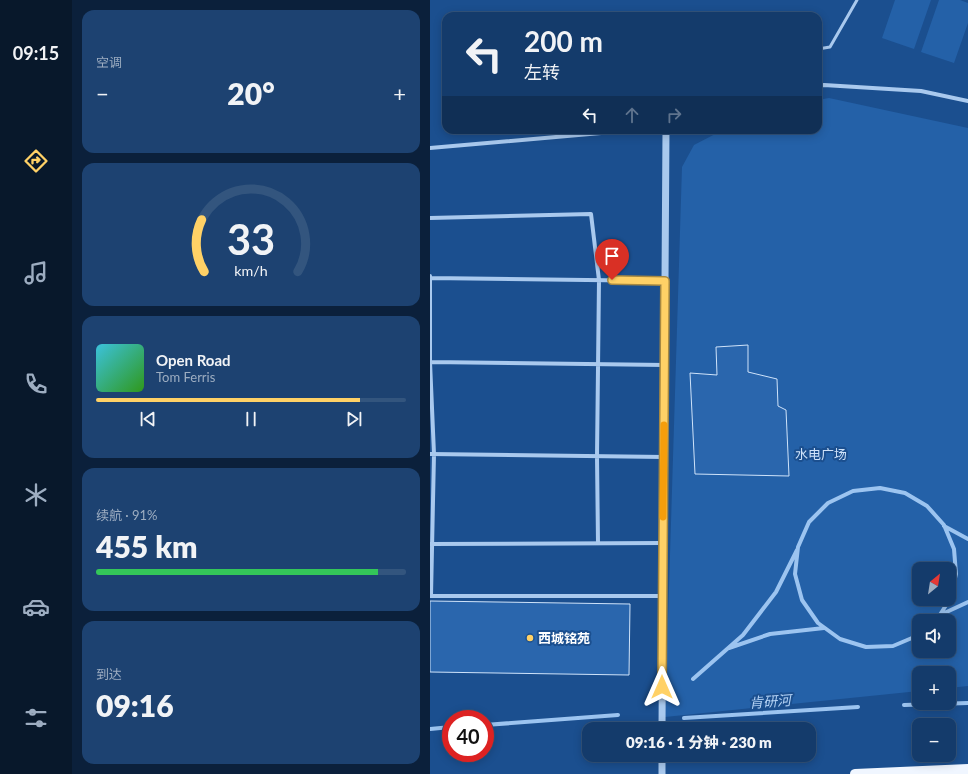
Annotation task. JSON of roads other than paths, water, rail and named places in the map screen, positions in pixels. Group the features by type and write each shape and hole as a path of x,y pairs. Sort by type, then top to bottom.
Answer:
{"main road":[{"path":"855,774 968,769"}],"street":[{"path":"822,85 921,91 968,101"},
{"path":"430,148 573,134"},
{"path":"662,722 666,134"},
{"path":"430,218 591,214 599,280 597,456 598,543"},
{"path":"663,596 431,596 432,454 430,277 665,281"},
{"path":"430,362 665,365"},
{"path":"432,454 664,457"},
{"path":"431,544 663,543"},
{"path":"662,762 662,774"}],"lane":[{"path":"822,48 830,47 857,0"}],"waterway":[{"path":"912,638 893,646 866,647 840,639 818,623 802,600 795,574 798,547 809,522 828,503 853,491 880,488 905,493 927,506 944,525 954,549 956,574 950,599 940,614"},
{"path":"944,526 968,539"},
{"path":"693,679 743,635 776,592 797,550"},
{"path":"942,614 968,602"},
{"path":"729,648 770,634 824,628"},
{"name":"肯研河","path":"904,705 968,703"},
{"name":"肯研河","path":"684,718 858,707"},
{"name":"肯研河","path":"494,724 618,715"},
{"name":"肯研河","path":"430,729 442,728"}],"place":[{"name":"西城铭苑","path":"530,638"}],"park label":[{"name":"水电广场","path":"821,454"}]}
